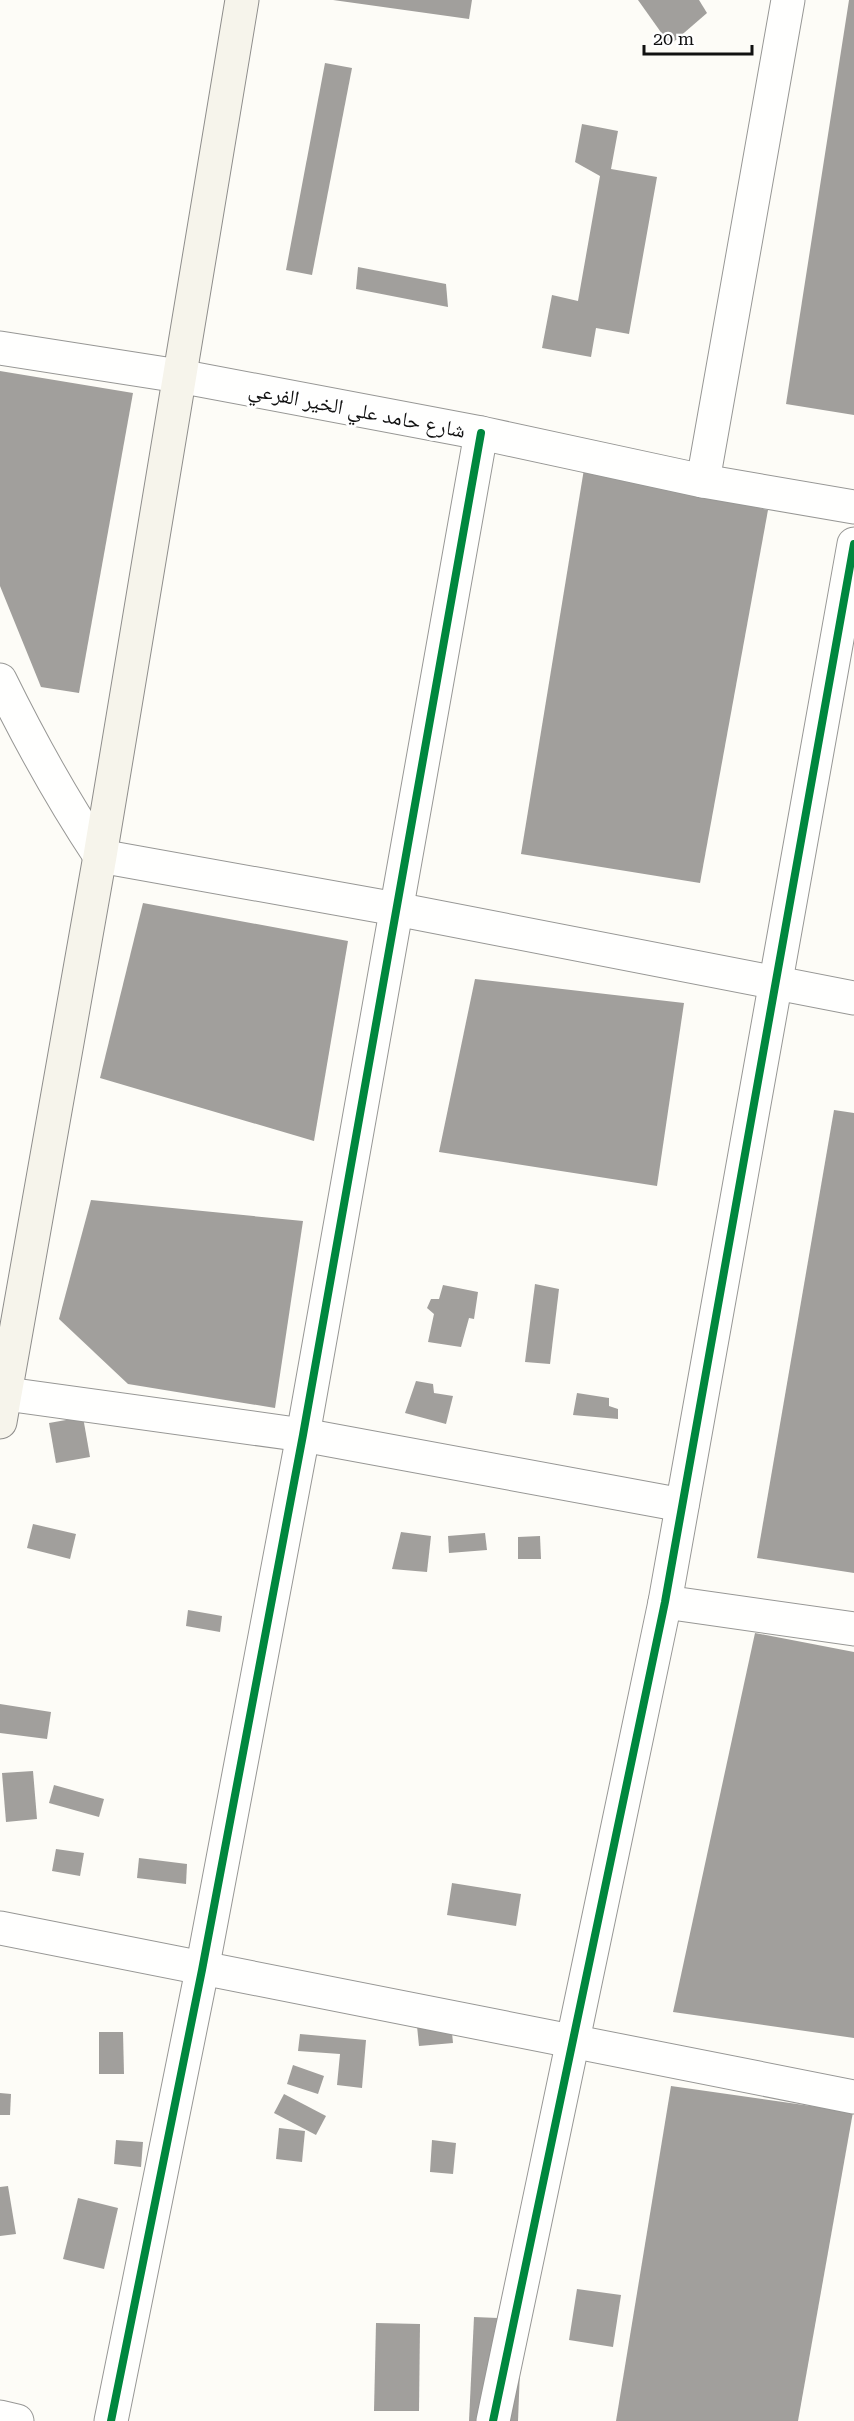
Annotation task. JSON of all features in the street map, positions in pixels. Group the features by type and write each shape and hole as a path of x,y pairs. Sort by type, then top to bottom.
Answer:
{"main road":[{"path":"1,1403 100,856 242,0"}],"street":[{"path":"703,481 788,0"},
{"name":"شارع حامد علي الخير الفرعي","path":"0,348 179,376 482,434 703,481 854,507"},
{"path":"111,2421 202,1970 303,1435 482,434"},
{"path":"493,2421 665,1602 854,544"},
{"path":"0,680 33,747 62,798 100,856 396,909 854,998"},
{"path":"1,1403 303,1435 682,1505"},
{"path":"665,1602 854,1629"},
{"path":"0,1928 202,1970 854,2097"},
{"path":"0,2417 17,2421"}],"building":[{"path":"333,0 472,0 469,19"},
{"path":"638,0 699,0 707,13 670,45"},
{"path":"849,0 854,0 854,415 786,404"},
{"path":"325,63 352,68 312,275 286,270"},
{"path":"582,124 618,131 611,169 657,177 629,334 596,328 591,357 542,348 552,295 578,301 600,176 575,162"},
{"path":"358,267 446,284 448,307 356,289"},
{"path":"0,371 133,393 79,693 41,687 0,586"},
{"path":"584,469 768,510 700,883 521,854"},
{"path":"143,903 348,941 314,1141 100,1078"},
{"path":"475,979 684,1003 657,1186 439,1152"},
{"path":"834,1110 854,1113 854,1573 757,1558"},
{"path":"91,1200 303,1221 275,1408 128,1384 59,1319"},
{"path":"535,1284 559,1289 550,1364 525,1362"},
{"path":"443,1285 478,1292 474,1319 469,1318 461,1347 428,1342 434,1314 427,1308 431,1299 439,1299"},
{"path":"416,1381 433,1384 434,1393 453,1396 446,1424 405,1413"},
{"path":"577,1393 609,1398 609,1406 618,1409 618,1419 573,1415"},
{"path":"83,1417 90,1457 56,1463 49,1423"},
{"path":"33,1524 76,1534 70,1559 27,1548"},
{"path":"401,1532 431,1536 427,1572 392,1569"},
{"path":"485,1533 487,1550 449,1553 448,1536"},
{"path":"540,1536 541,1559 518,1559 518,1537"},
{"path":"188,1610 222,1616 220,1632 186,1626"},
{"path":"755,1633 854,1652 854,2038 673,2012"},
{"path":"0,1704 51,1712 47,1739 0,1733"},
{"path":"33,1771 37,1819 6,1822 2,1773"},
{"path":"54,1785 104,1799 99,1817 49,1803"},
{"path":"56,1849 84,1853 80,1876 52,1871"},
{"path":"139,1858 187,1864 186,1884 137,1878"},
{"path":"452,1883 521,1894 516,1926 447,1915"},
{"path":"451,2022 453,2043 419,2046 417,2026"},
{"path":"99,2032 123,2032 124,2074 99,2074"},
{"path":"300,2034 366,2040 362,2088 337,2085 340,2054 298,2051"},
{"path":"293,2065 324,2076 318,2094 287,2084"},
{"path":"671,2086 853,2112 798,2421 616,2421"},
{"path":"0,2093 11,2094 10,2115 0,2115"},
{"path":"284,2094 326,2116 316,2135 274,2113"},
{"path":"279,2128 305,2131 302,2162 276,2159"},
{"path":"116,2140 143,2142 141,2167 114,2164"},
{"path":"432,2140 456,2143 453,2174 430,2172"},
{"path":"8,2186 16,2234 0,2236 0,2187"},
{"path":"78,2198 118,2208 104,2269 63,2259"},
{"path":"577,2289 621,2295 613,2347 569,2340"},
{"path":"474,2317 522,2319 518,2421 469,2421"},
{"path":"376,2323 420,2324 419,2411 374,2411"}],"cycle path":[{"path":"111,2421 202,1970 303,1435 481,433"},
{"path":"493,2421 665,1602 854,544"}]}
